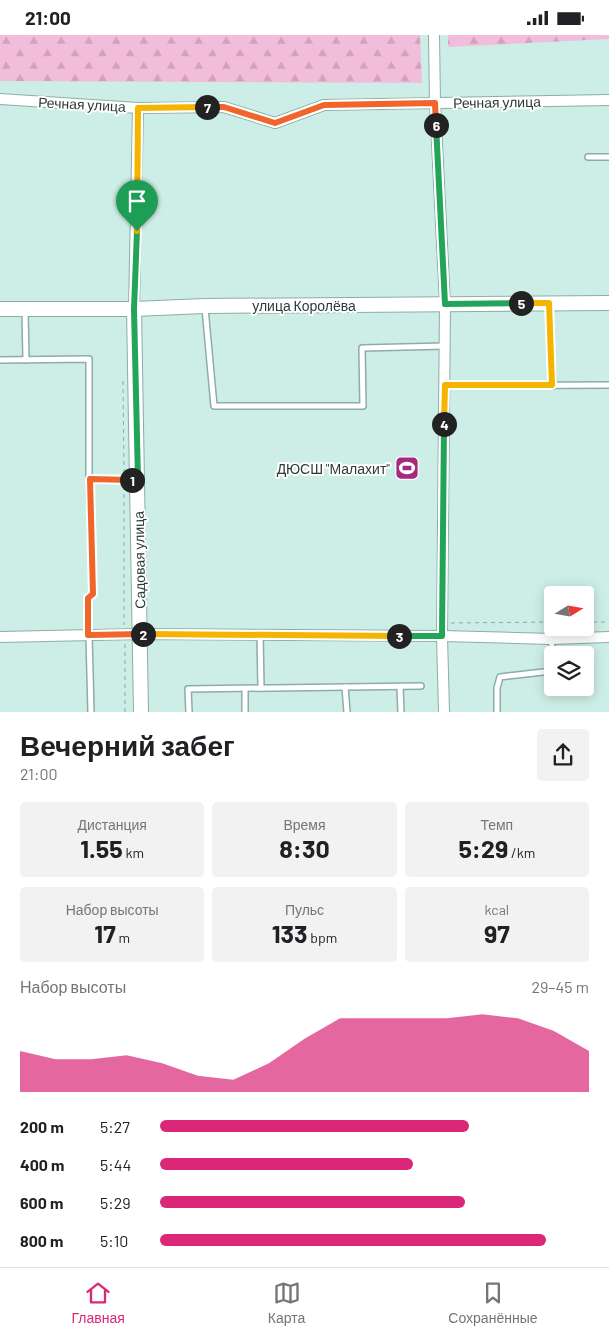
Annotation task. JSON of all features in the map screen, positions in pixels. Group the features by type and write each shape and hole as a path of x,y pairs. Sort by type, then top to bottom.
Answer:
{"street":[{"path":"434,35 435,103 445,304 442,623 444,712"},
{"name":"Речная улица","path":"0,99 138,108 224,107 275,123 324,105 609,100"},
{"name":"Садовая улица","path":"138,108 131,480 140,634 141,712"},
{"name":"улица Королёва","path":"0,309 609,303"},
{"path":"0,637 124,634 442,636 550,639 609,637"}],"lane":[{"path":"588,157 609,157"},
{"path":"549,303 552,385"},
{"path":"204,306 214,406 363,405 362,348 445,347"},
{"path":"25,309 26,360"},
{"path":"0,360 89,359 93,594 88,598 91,712"},
{"path":"445,385 609,385"},
{"path":"90,479 131,480"},
{"path":"260,635 261,688"},
{"path":"550,639 551,646"},
{"path":"497,712 496,688 500,677 544,672"},
{"path":"189,712 188,689 421,686"},
{"path":"345,687 347,712"},
{"path":"400,687 401,712"},
{"path":"245,689 245,712"}],"path":[{"path":"123,375 131,480 124,634 125,712"},
{"path":"442,623 544,622"},
{"path":"594,622 609,622"}],"green space":[{"path":"0,35 420,35 422,83 0,81"},
{"path":"448,35 609,35 609,39 448,47"}],"place":[{"name":"ДЮСШ \"Малахит\"","path":"407,468"}],"route":[{"path":"435,103 445,304 549,303 552,385 445,385 442,636 88,635 88,598 93,594 90,479 138,480 134,309 137,231 138,108 224,107 275,123 324,105 435,103"}]}
